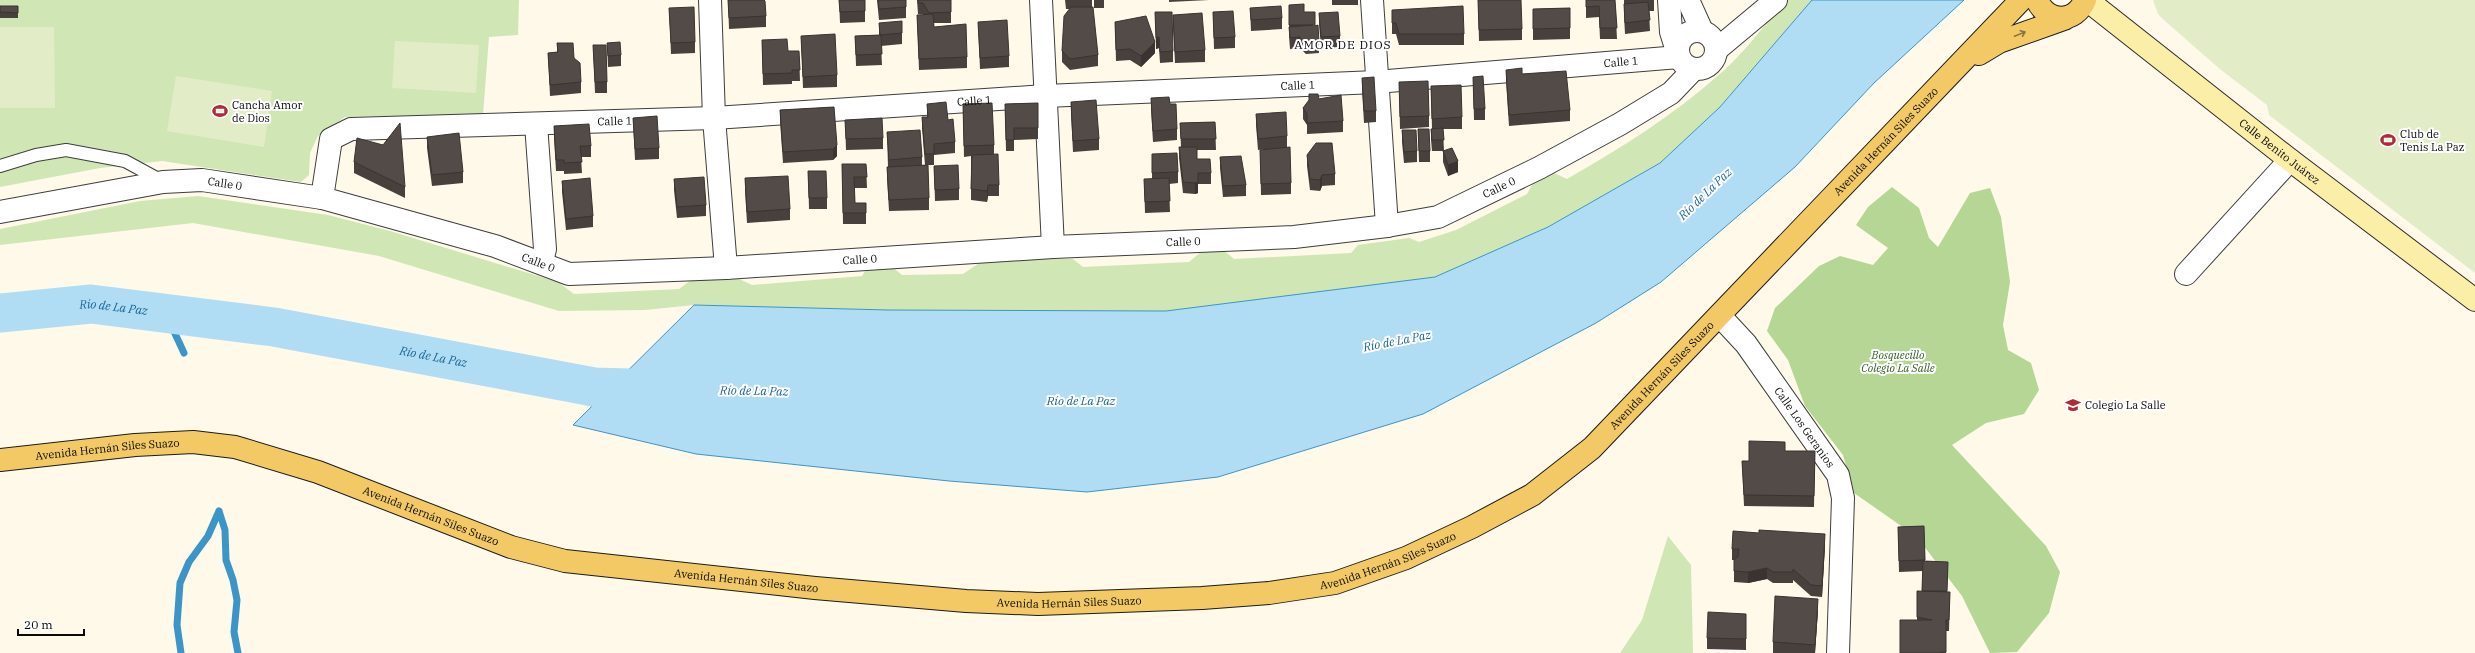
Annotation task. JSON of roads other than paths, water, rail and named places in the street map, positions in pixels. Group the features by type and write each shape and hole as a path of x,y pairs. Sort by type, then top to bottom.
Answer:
{"main road":[{"name":"Avenida Hernán Siles Suazo","path":"0,460 135,445 193,442 235,447 318,472 511,547 565,560 680,575 966,601 1038,604 1110,603 1269,593 1335,583 1406,558 1532,495 1592,448 2022,0"},
{"path":"2037,0 2044,12 2050,16 2064,19"},
{"name":"Avenida Hernán Siles Suazo","path":"1960,64 1999,42 2064,19 2076,13 2086,0"},
{"name":"Calle Benito Juárez","path":"2086,0 2290,160 2475,300"}],"street":[{"path":"710,0 714,118 726,268"},
{"path":"1041,0 1053,247"},
{"path":"1372,0 1386,226"},
{"path":"1669,0 1671,32 1683,59 1706,67 1712,62 1708,39 1688,0"},
{"path":"1683,59 1680,40 1684,35 1690,32 1708,39 1739,31 1776,0"},
{"name":"Calle 1","path":"322,198 331,139 351,129 714,118 1045,96 1376,82 1683,59"},
{"name":"Calle 0","path":"0,212 163,182 202,180 322,198 495,246 542,262 569,274 726,268 1053,247 1294,237 1386,226 1438,217 1539,168 1620,124 1671,92 1683,59"},
{"path":"536,124 545,249 542,262"},
{"path":"2186,274 2290,160"},
{"name":"Calle Los Geranios","path":"1720,316 1746,344 1838,475 1843,498 1838,653"}],"lane":[{"path":"0,166 36,155 66,150 126,160 163,182"}],"water":[{"name":"Río de La Paz","path":"1812,0 1964,0 1874,83 1795,167 1661,282 1596,323 1423,414 1218,477 1087,492 949,481 696,454 573,425 694,305 888,310 1166,311 1435,277 1548,227 1660,163 1720,107"}],"waterway":[{"name":"Río de La Paz","path":"0,313 91,304 274,327 594,387 664,389"},
{"path":"166,314 184,353"},
{"path":"219,511 225,530 226,560 233,580 237,600 234,632 238,653"},
{"path":"181,653 177,625 180,583 189,562 208,536 219,511"}],"place":[{"name":"Cancha Amor de Dios","path":"220,111"},
{"name":"Club de Tenis La Paz","path":"2388,140"},
{"name":"Colegio La Salle","path":"2073,405"}],"district":[{"name":"AMOR DE DIOS","path":"1343,45"}],"park label":[{"name":"Bosquecillo Colegio La Salle","path":"1898,361"}]}
